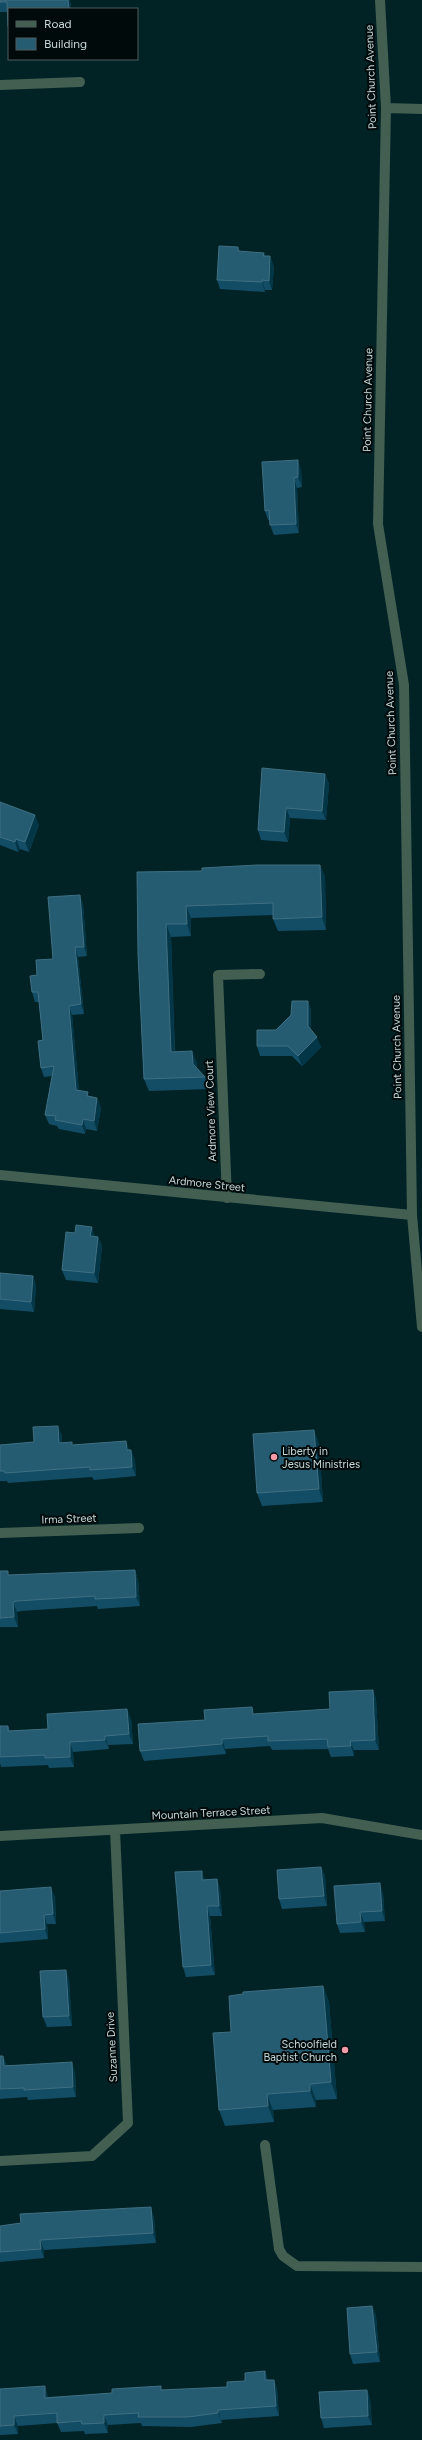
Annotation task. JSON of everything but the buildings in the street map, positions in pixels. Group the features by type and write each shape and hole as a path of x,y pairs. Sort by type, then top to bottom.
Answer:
{"street":[{"name":"Point Church Avenue","path":"380,0 386,108 378,524 404,684 412,1216 422,1327"},
{"path":"0,85 80,82"},
{"path":"386,108 422,109"},
{"name":"Ardmore View Court","path":"227,1198 218,975 260,974"},
{"name":"Ardmore Street","path":"0,1175 412,1216"},
{"name":"Irma Street","path":"0,1533 139,1528"},
{"name":"Mountain Terrace Street","path":"0,1836 322,1818 422,1835"},
{"name":"Suzanne Drive","path":"0,2161 92,2156 128,2123 115,1830"},
{"path":"265,2145 279,2249 283,2256 297,2266 422,2267"}],"place":[{"name":"Liberty in Jesus Ministries","path":"274,1457"},
{"name":"Schoolfield Baptist Church","path":"345,2050"}]}
